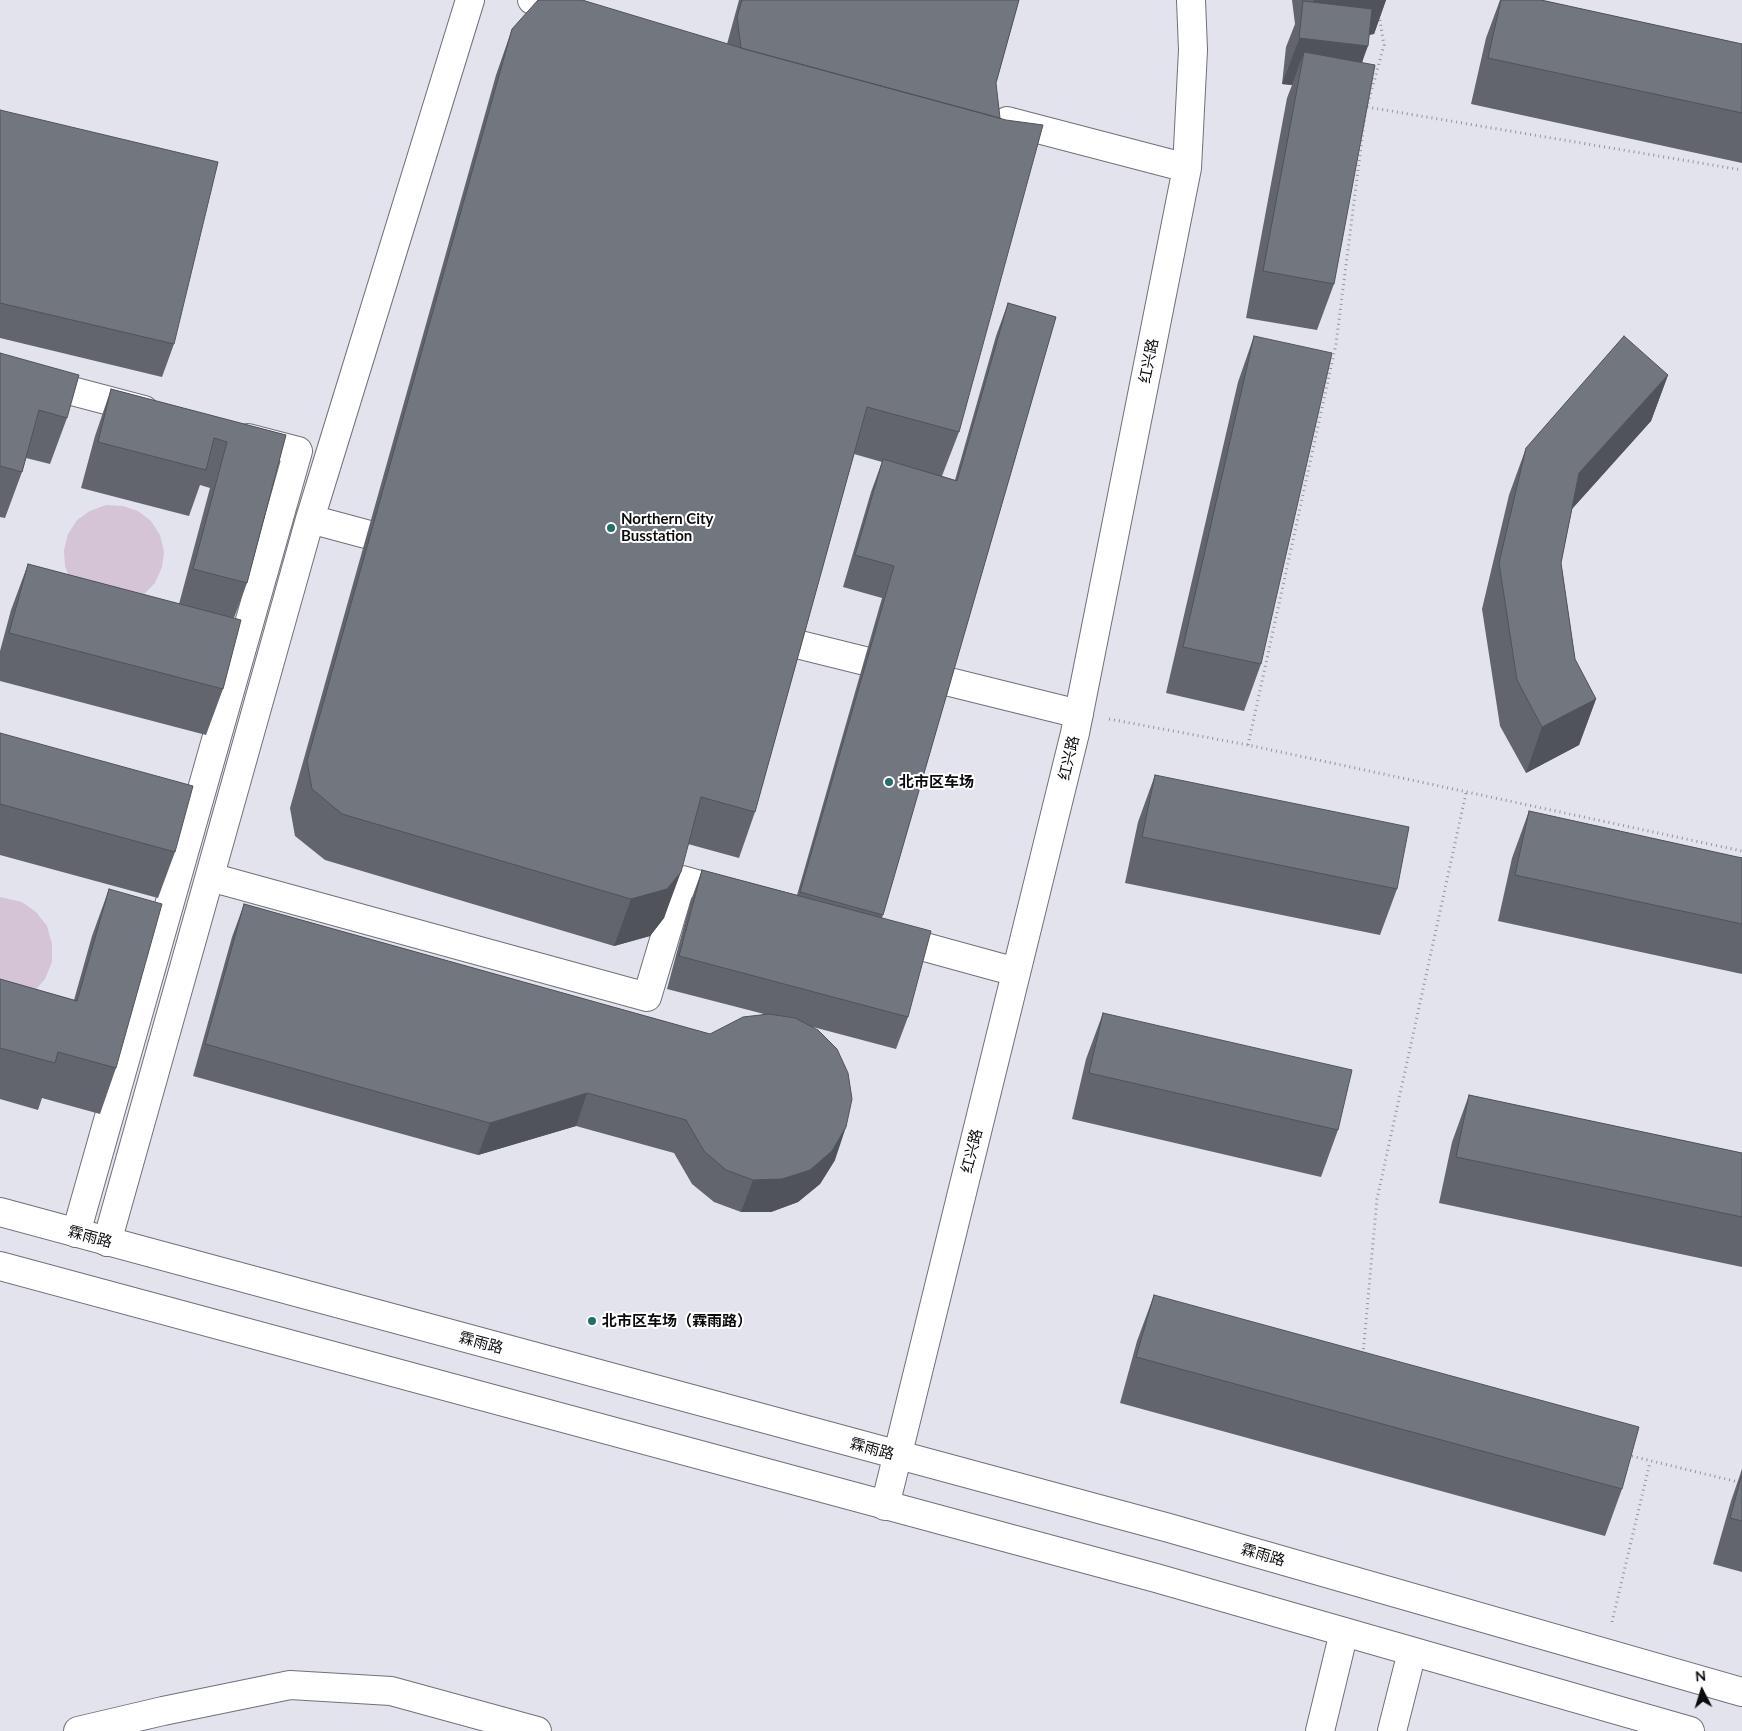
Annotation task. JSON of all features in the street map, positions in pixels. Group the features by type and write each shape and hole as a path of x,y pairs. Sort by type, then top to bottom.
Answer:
{"main road":[{"path":"107,1242 310,519 470,0"},
{"path":"532,0 600,17"},
{"name":"红兴路","path":"885,1506 1047,852 1079,714 1187,168 1193,50 1190,0"},
{"path":"984,116 1187,168"},
{"path":"0,372 164,415"},
{"path":"76,1233 298,451 221,431"},
{"path":"310,519 424,550"},
{"path":"740,630 1079,714"},
{"path":"210,877 647,997 682,880 755,900"},
{"path":"866,931 1016,972"},
{"name":"霖雨路","path":"0,1212 1169,1528 1742,1692"},
{"path":"0,1266 1156,1578 1690,1731"},
{"path":"1320,1731 1344,1632"},
{"path":"1392,1731 1412,1652"},
{"path":"78,1731 290,1685 391,1692 537,1731"}],"path":[{"path":"1248,745 1336,344 1366,107 1384,45 1378,9"},
{"path":"1366,107 1742,170"},
{"path":"1079,714 1248,745 1742,851"},
{"path":"1362,1362 1377,1199 1466,793"},
{"path":"1622,1454 1742,1483"},
{"path":"1605,1652 1650,1462"}],"shaded area":[{"path":"106,505 123,506 138,511 151,521 160,535 164,552 162,567 155,583 144,594 71,582 65,566 64,550 68,534 77,520 90,511"},
{"path":"0,897 22,902 36,912 47,926 52,944 52,962 45,979 33,993 0,1006"}],"building":[{"path":"538,0 582,0 748,50 1006,120 1043,125 959,432 867,407 755,812 701,797 681,872 667,889 631,899 342,814 312,789 307,761 512,29"},
{"path":"742,0 1019,0 996,83 1000,118 741,48 737,17"},
{"path":"1501,0 1541,0 1742,44 1742,113 1488,58"},
{"path":"1303,1 1372,9 1368,46 1299,38"},
{"path":"1304,52 1375,65 1334,284 1263,271"},
{"path":"0,110 218,162 174,344 0,303"},
{"path":"1008,303 1056,317 883,915 800,892 894,566 855,555 883,459 957,481"},
{"path":"1254,336 1332,353 1261,664 1183,647"},
{"path":"1624,336 1668,375 1579,473 1561,563 1575,659 1596,699 1542,727 1517,680 1499,563 1526,448"},
{"path":"0,353 79,375 67,418 39,410 22,472 0,466"},
{"path":"111,389 286,435 247,583 193,569 227,442 214,438 206,470 98,442"},
{"path":"28,564 241,620 223,689 9,633"},
{"path":"0,733 193,786 175,852 0,804"},
{"path":"1155,775 1409,827 1397,889 1142,837"},
{"path":"1529,811 1742,858 1742,924 1515,875"},
{"path":"702,870 931,931 908,1017 679,956"},
{"path":"109,889 162,904 116,1068 58,1052 55,1063 0,1048 0,979 77,1001"},
{"path":"244,904 710,1034 743,1017 769,1014 795,1018 818,1030 837,1049 848,1073 852,1099 846,1127 832,1151 810,1170 782,1179 753,1180 726,1170 704,1151 686,1120 587,1093 490,1123 205,1044"},
{"path":"1103,1013 1352,1070 1338,1130 1089,1073"},
{"path":"1469,1095 1742,1153 1742,1217 1456,1157"},
{"path":"1154,1295 1639,1427 1622,1489 1136,1357"},
{"path":"1742,1474 1742,1521 1730,1518"}],"place":[{"name":"Northern City Busstation","path":"611,528"},
{"name":"北市区车场","path":"889,782"},
{"name":"北市区车场（霖雨路）","path":"592,1321"}]}
